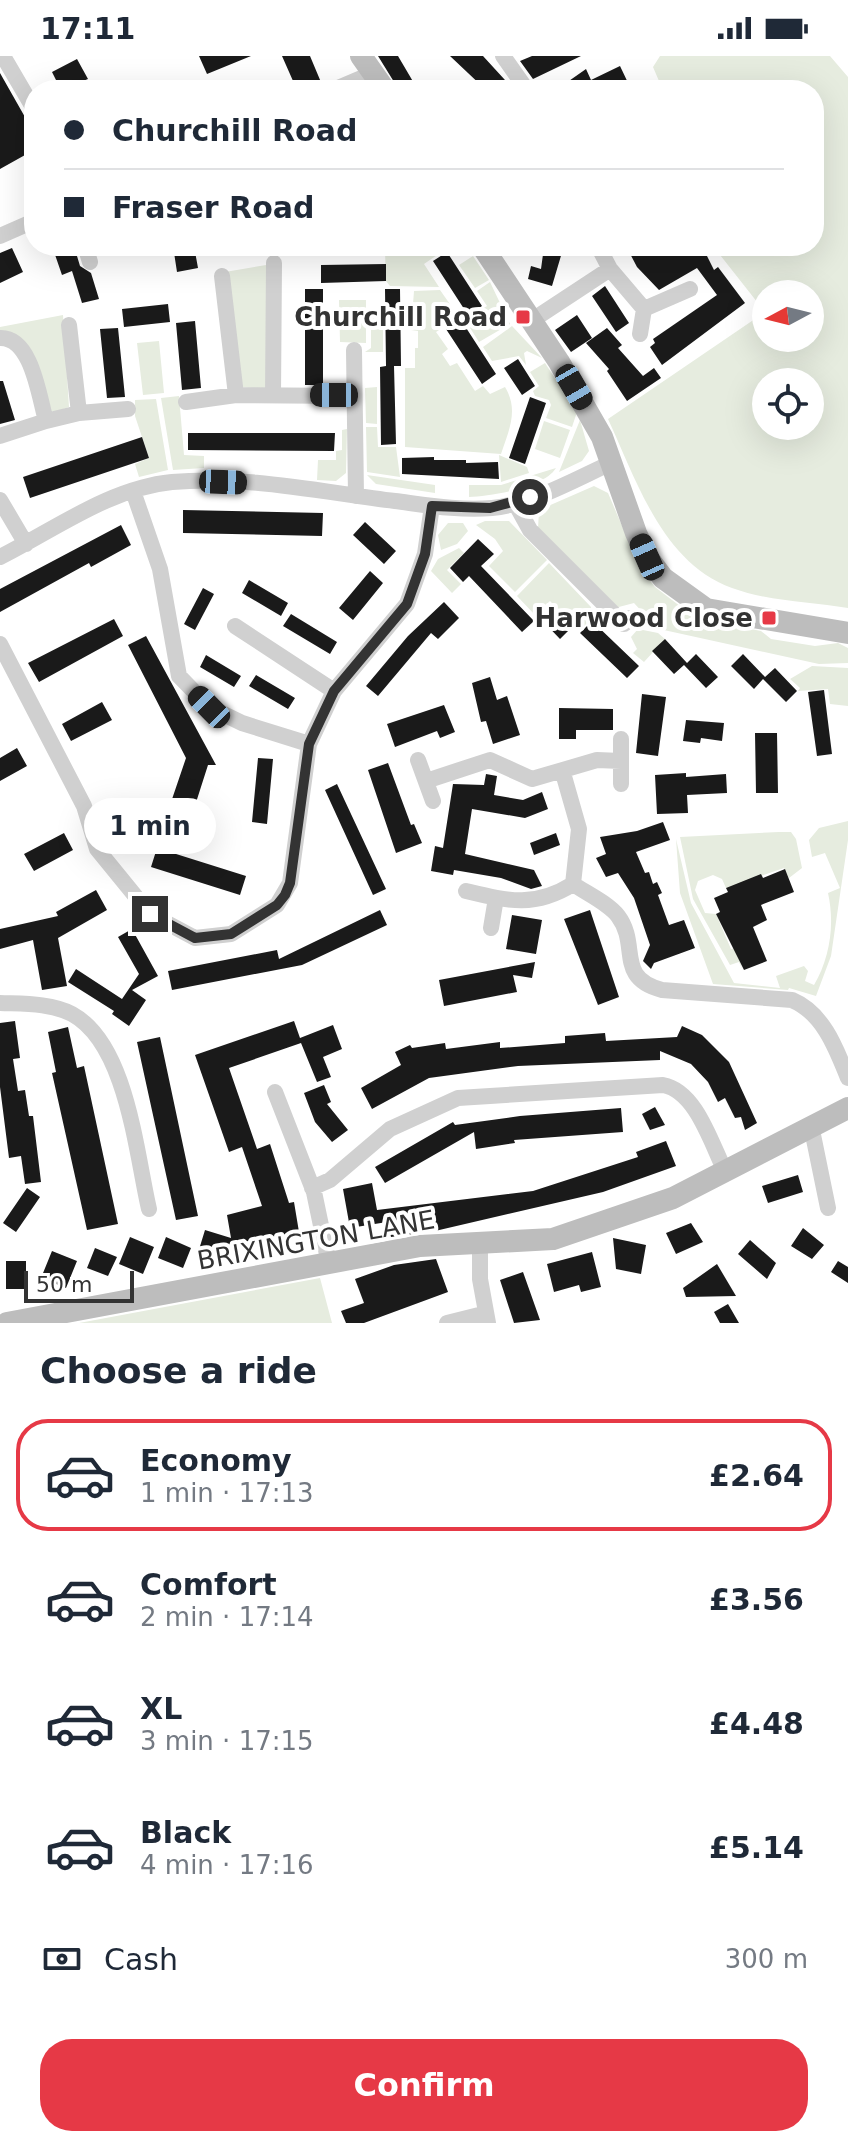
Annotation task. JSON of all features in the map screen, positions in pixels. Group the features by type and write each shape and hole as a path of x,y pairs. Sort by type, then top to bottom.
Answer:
{"street":[{"path":"3,56 24,92"},
{"path":"510,58 522,80"},
{"path":"0,236 24,225"},
{"path":"489,256 559,362 602,437 647,557 663,578 706,609 848,633"},
{"path":"603,256 610,269 644,309 640,334"},
{"path":"273,395 274,263"},
{"path":"531,321 610,269"},
{"path":"222,276 236,395"},
{"path":"644,309 690,289"},
{"path":"69,325 79,413"},
{"path":"0,338 11,339 22,350 46,421"},
{"path":"354,350 356,496"},
{"path":"186,402 236,395 353,396"},
{"path":"0,436 79,413 128,409"},
{"path":"0,557 96,506 133,491 172,482 223,482 432,506 490,508 515,503 611,463"},
{"path":"133,491 160,569 179,676 209,707 242,723 309,744"},
{"path":"0,500 26,544"},
{"path":"515,503 530,530 624,624 630,618"},
{"path":"0,644 84,806 97,849 150,914 195,938 231,934 277,905 285,895 290,883 309,744 334,691 407,604 425,554 432,506"},
{"path":"235,626 334,691"},
{"path":"621,739 621,784"},
{"path":"418,760 433,801"},
{"path":"426,781 490,760 532,779 563,773 597,760 621,761"},
{"path":"563,773 578,821 573,884"},
{"path":"466,891 532,902 550,897 573,884"},
{"path":"573,884 616,914 633,973 645,986 792,1000 809,1007 824,1027 848,1078"},
{"path":"491,928 496,898"},
{"path":"0,1003 50,1007 70,1013 88,1024 103,1043 116,1069 149,1209"},
{"path":"312,1188 330,1180 390,1129 458,1098 663,1085 676,1088 688,1099 725,1171"},
{"path":"275,1092 312,1188 329,1264"},
{"name":"BRIXINGTON LANE","path":"7,1323 420,1246 553,1239 673,1198 848,1108"},
{"path":"811,1125 828,1208"},
{"path":"447,1323 485,1319 480,1245"}],"shaded area":[{"path":"660,56 830,56 848,77 848,608 760,596 732,588 708,576 687,559 654,517 608,419 752,321 752,352 824,352 824,280 752,280 752,296 721,256 824,256 824,80 659,80 653,67"},
{"path":"385,256 436,256 424,264 439,287 390,286 386,281"},
{"path":"473,256 489,280 475,288 459,265"},
{"path":"266,265 267,385 264,389 241,387 225,272"},
{"path":"490,282 510,324 479,342 465,320 487,306 477,291"},
{"path":"440,290 459,317 436,332 448,349 442,354 450,366 457,363 475,391 483,386 490,394 505,387 509,395 511,420 501,454 405,447 405,368 415,368 415,348 418,348 418,331 411,330 414,291"},
{"path":"339,300 366,300 366,343 340,342"},
{"path":"371,309 383,309 383,352 365,352 371,348"},
{"path":"63,315 69,407 55,412 50,411 29,351 22,341 0,331 0,327"},
{"path":"512,326 542,358 527,351 524,353 526,365 519,356 492,361 483,347"},
{"path":"159,341 164,393 143,395 137,343"},
{"path":"545,363 577,412 572,427 546,418 551,405 549,400 535,396 533,391 539,386 530,372"},
{"path":"377,387 377,424 366,423 365,388"},
{"path":"179,396 184,455 204,456 204,468 173,470 161,398"},
{"path":"156,399 168,470 139,477 135,464 149,458 135,416 135,400"},
{"path":"580,420 589,451 582,461 559,472"},
{"path":"544,421 570,430 560,458 535,449"},
{"path":"366,427 377,427 378,447 396,447 400,477 367,472"},
{"path":"347,429 346,473 336,481 317,480 318,460 336,460 336,451 342,450 342,430"},
{"path":"499,455 527,467 529,473 501,482"},
{"path":"556,468 550,475 529,486 469,497 469,485 501,485"},
{"path":"367,475 435,485 435,493 376,484"},
{"path":"594,486 608,493 640,568 655,587 689,613 704,620 761,631 771,639 815,646 838,643 848,648 848,663 819,664 641,625 638,623 645,615 634,603 615,608 538,529 539,510"},
{"path":"485,521 509,521 547,560 515,592 489,566 503,551 495,539 476,525"},
{"path":"448,523 463,523 468,531 457,544 441,550 438,535"},
{"path":"459,548 464,553 447,570 461,584 452,593 431,571 438,559"},
{"path":"549,563 591,607 592,618 579,631 550,601 535,615 517,596"},
{"path":"638,629 658,633 665,639 644,662 633,653 637,649 631,637"},
{"path":"812,666 848,668 848,706 830,704 828,689 798,691 800,688 790,679"},
{"path":"848,821 848,840 831,956 816,996 789,988 788,990 713,984 680,893 676,839 691,903 734,983 780,988 776,976 804,966 808,971 805,981 814,985 830,940 828,893 840,888 825,853 812,857 809,840 819,828"},
{"path":"791,832 796,839 802,868 789,878 784,868 726,888 722,879 713,875 698,881 695,890 705,913 716,914 731,949 735,948 743,971 739,962 730,965 693,899 680,837"},
{"path":"320,1278 332,1323 79,1323"}],"building":[{"path":"199,56 251,56 207,74"},
{"path":"282,56 310,56 320,80 293,80"},
{"path":"378,56 398,56 412,80 393,80"},
{"path":"450,56 483,56 505,80 475,80"},
{"path":"532,56 581,56 533,79 520,61"},
{"path":"77,59 88,79 56,80 52,72"},
{"path":"620,66 627,80 591,80"},
{"path":"586,69 591,80 570,80"},
{"path":"0,73 24,115 24,156 0,169"},
{"path":"12,248 23,272 0,283 0,253"},
{"path":"55,256 77,256 80,266 91,273 99,299 82,303 72,271 62,275"},
{"path":"175,256 196,256 198,268 177,272"},
{"path":"441,256 450,256 482,306 468,315 433,261"},
{"path":"543,256 561,256 552,286 528,279 531,266 541,269"},
{"path":"631,256 707,256 714,270 718,267 745,303 662,365 650,347 655,343 653,339 717,295 697,268 659,290 637,267"},
{"path":"386,264 386,281 321,283 321,265"},
{"path":"605,286 629,323 616,332 592,296"},
{"path":"305,289 323,289 323,385 305,385"},
{"path":"385,289 400,289 401,366 394,366 396,444 381,445 380,367 386,366"},
{"path":"168,304 170,322 124,327 122,309"},
{"path":"577,315 592,338 571,352 555,330"},
{"path":"461,320 496,374 482,384 446,329"},
{"path":"195,321 201,388 182,390 176,323"},
{"path":"118,328 125,397 107,398 100,329"},
{"path":"607,328 622,345 618,348 643,376 654,368 661,378 627,401 607,371 609,369 586,343"},
{"path":"518,359 535,386 522,395 504,368"},
{"path":"0,381 3,381 15,420 0,424"},
{"path":"530,397 546,403 525,464 509,458"},
{"path":"188,433 335,433 334,451 188,450"},
{"path":"142,437 149,458 30,498 23,477"},
{"path":"434,457 434,460 466,460 466,463 498,462 499,479 402,474 402,458"},
{"path":"183,510 323,513 322,536 183,533"},
{"path":"365,522 396,551 384,564 353,535"},
{"path":"121,525 131,545 91,567 89,563 0,612 0,589"},
{"path":"478,539 494,554 481,566 534,621 522,632 469,576 463,582 450,568"},
{"path":"370,571 383,583 353,620 339,608"},
{"path":"249,580 288,603 281,616 242,593"},
{"path":"203,588 214,594 195,630 184,624"},
{"path":"444,602 459,618 438,639 431,633 378,696 366,686 408,636"},
{"path":"549,605 571,628 560,639 538,616"},
{"path":"291,614 337,642 330,654 283,626"},
{"path":"114,619 123,636 39,682 28,663"},
{"path":"592,621 639,666 627,678 580,633"},
{"path":"146,636 216,765 208,765 192,815 169,808 186,758 128,645"},
{"path":"665,639 687,663 696,654 718,677 706,688 684,665 674,674 652,651"},
{"path":"743,654 765,677 775,668 797,691 786,702 763,679 754,689 731,666"},
{"path":"206,655 241,676 234,687 200,667"},
{"path":"256,675 295,698 288,709 249,686"},
{"path":"490,677 497,700 507,696 520,735 493,744 486,721 481,722 472,683"},
{"path":"824,690 832,754 817,756 808,692"},
{"path":"642,694 666,697 658,756 636,753"},
{"path":"102,702 112,720 71,741 62,724"},
{"path":"444,705 455,732 440,738 437,731 395,747 387,724"},
{"path":"559,708 613,709 613,730 576,730 576,739 559,739"},
{"path":"686,720 724,723 722,741 701,738 700,743 683,741"},
{"path":"755,733 777,733 778,793 756,793"},
{"path":"17,748 27,766 0,781 0,758"},
{"path":"258,758 273,759 267,824 252,822"},
{"path":"388,763 411,825 414,824 422,843 396,853 368,770"},
{"path":"686,773 686,777 726,774 727,793 687,795 688,813 657,814 655,775"},
{"path":"486,774 497,776 494,795 523,800 542,792 548,809 525,818 472,809 465,854 534,870 542,886 531,889 501,878 454,870 453,875 431,871 435,846 443,848 453,784 484,785"},
{"path":"337,784 386,889 373,895 325,790"},
{"path":"663,822 670,840 636,852 645,873 649,872 653,884 657,882 662,893 658,895 669,925 684,920 695,948 654,963 651,969 643,961 650,945 634,898 618,873 606,877 596,858 606,854 600,837 637,831"},
{"path":"64,833 73,850 34,871 24,854"},
{"path":"556,833 560,845 534,855 530,843"},
{"path":"157,848 246,876 240,895 151,867"},
{"path":"785,869 794,892 761,905 767,920 753,927 767,961 744,970 716,914 720,912 714,898 728,892 726,888 761,874 763,878"},
{"path":"96,890 107,910 58,938 67,986 42,990 33,940 0,949 0,929 58,916 56,912"},
{"path":"380,910 387,925 302,965 172,990 168,971 277,950 279,959"},
{"path":"590,910 619,997 598,1005 564,919"},
{"path":"512,915 542,920 536,954 506,949"},
{"path":"132,929 158,976 132,990 146,1000 129,1026 112,1014 114,1011 68,982 76,969 122,999 139,974 118,937"},
{"path":"535,962 532,978 513,975 517,992 444,1006 439,980"},
{"path":"15,1021 20,1058 13,1059 18,1091 25,1090 29,1116 33,1116 41,1182 25,1184 21,1156 9,1158 0,1087 0,1023"},
{"path":"294,1021 300,1038 333,1025 342,1049 323,1057 331,1077 317,1082 301,1043 229,1068 257,1149 270,1144 289,1203 294,1202 299,1232 221,1246 216,1262 197,1256 205,1230 231,1238 227,1215 262,1206 242,1147 229,1152 195,1055"},
{"path":"682,1026 702,1035 729,1062 757,1123 745,1130 741,1117 735,1118 725,1098 718,1102 708,1082 691,1064 660,1051 660,1060 518,1066 429,1078 372,1109 361,1088 401,1065 395,1052 410,1045 412,1048 445,1043 446,1049 500,1042 500,1048 565,1043 565,1036 605,1033 606,1041 677,1037"},
{"path":"68,1027 77,1068 84,1066 118,1224 87,1230 52,1073 56,1072 48,1032"},
{"path":"160,1037 198,1216 176,1220 137,1042"},
{"path":"324,1085 331,1102 327,1104 348,1130 332,1142 315,1122 304,1093"},
{"path":"655,1107 665,1125 650,1130 642,1114"},
{"path":"621,1108 623,1132 514,1140 515,1143 476,1149 474,1132 385,1183 375,1167 453,1122 455,1125"},
{"path":"666,1141 676,1166 603,1192 435,1231 391,1237 387,1222 350,1228 343,1189 372,1183 377,1210 533,1191 638,1157 636,1152"},
{"path":"798,1175 803,1192 768,1203 762,1186"},
{"path":"27,1188 40,1197 16,1232 3,1223"},
{"path":"691,1223 703,1242 676,1254 666,1233"},
{"path":"803,1228 824,1245 812,1259 791,1246"},
{"path":"130,1237 154,1247 143,1274 119,1264"},
{"path":"166,1237 191,1248 183,1268 158,1258"},
{"path":"613,1238 646,1245 641,1274 616,1269"},
{"path":"750,1240 776,1263 767,1279 738,1254"},
{"path":"95,1248 117,1257 108,1276 87,1268"},
{"path":"52,1251 77,1261 66,1288 41,1278"},
{"path":"592,1252 601,1287 581,1292 579,1285 554,1292 547,1264"},
{"path":"436,1259 448,1292 364,1323 346,1323 341,1311 364,1303 355,1279 394,1265"},
{"path":"6,1261 26,1261 26,1289 6,1289"},
{"path":"838,1261 848,1267 848,1283 831,1272"},
{"path":"717,1264 736,1296 686,1297 683,1288"},
{"path":"523,1272 540,1320 514,1323 500,1280"},
{"path":"728,1304 739,1323 720,1323 714,1312"}],"place":[{"name":"Churchill Road","path":"523,317"},
{"name":"Harwood Close","path":"769,618"}],"route":[{"path":"150,914 195,938 231,934 277,905 290,883 304,761 315,727 334,691 407,604 419,579 432,506 490,508 530,497"}]}
